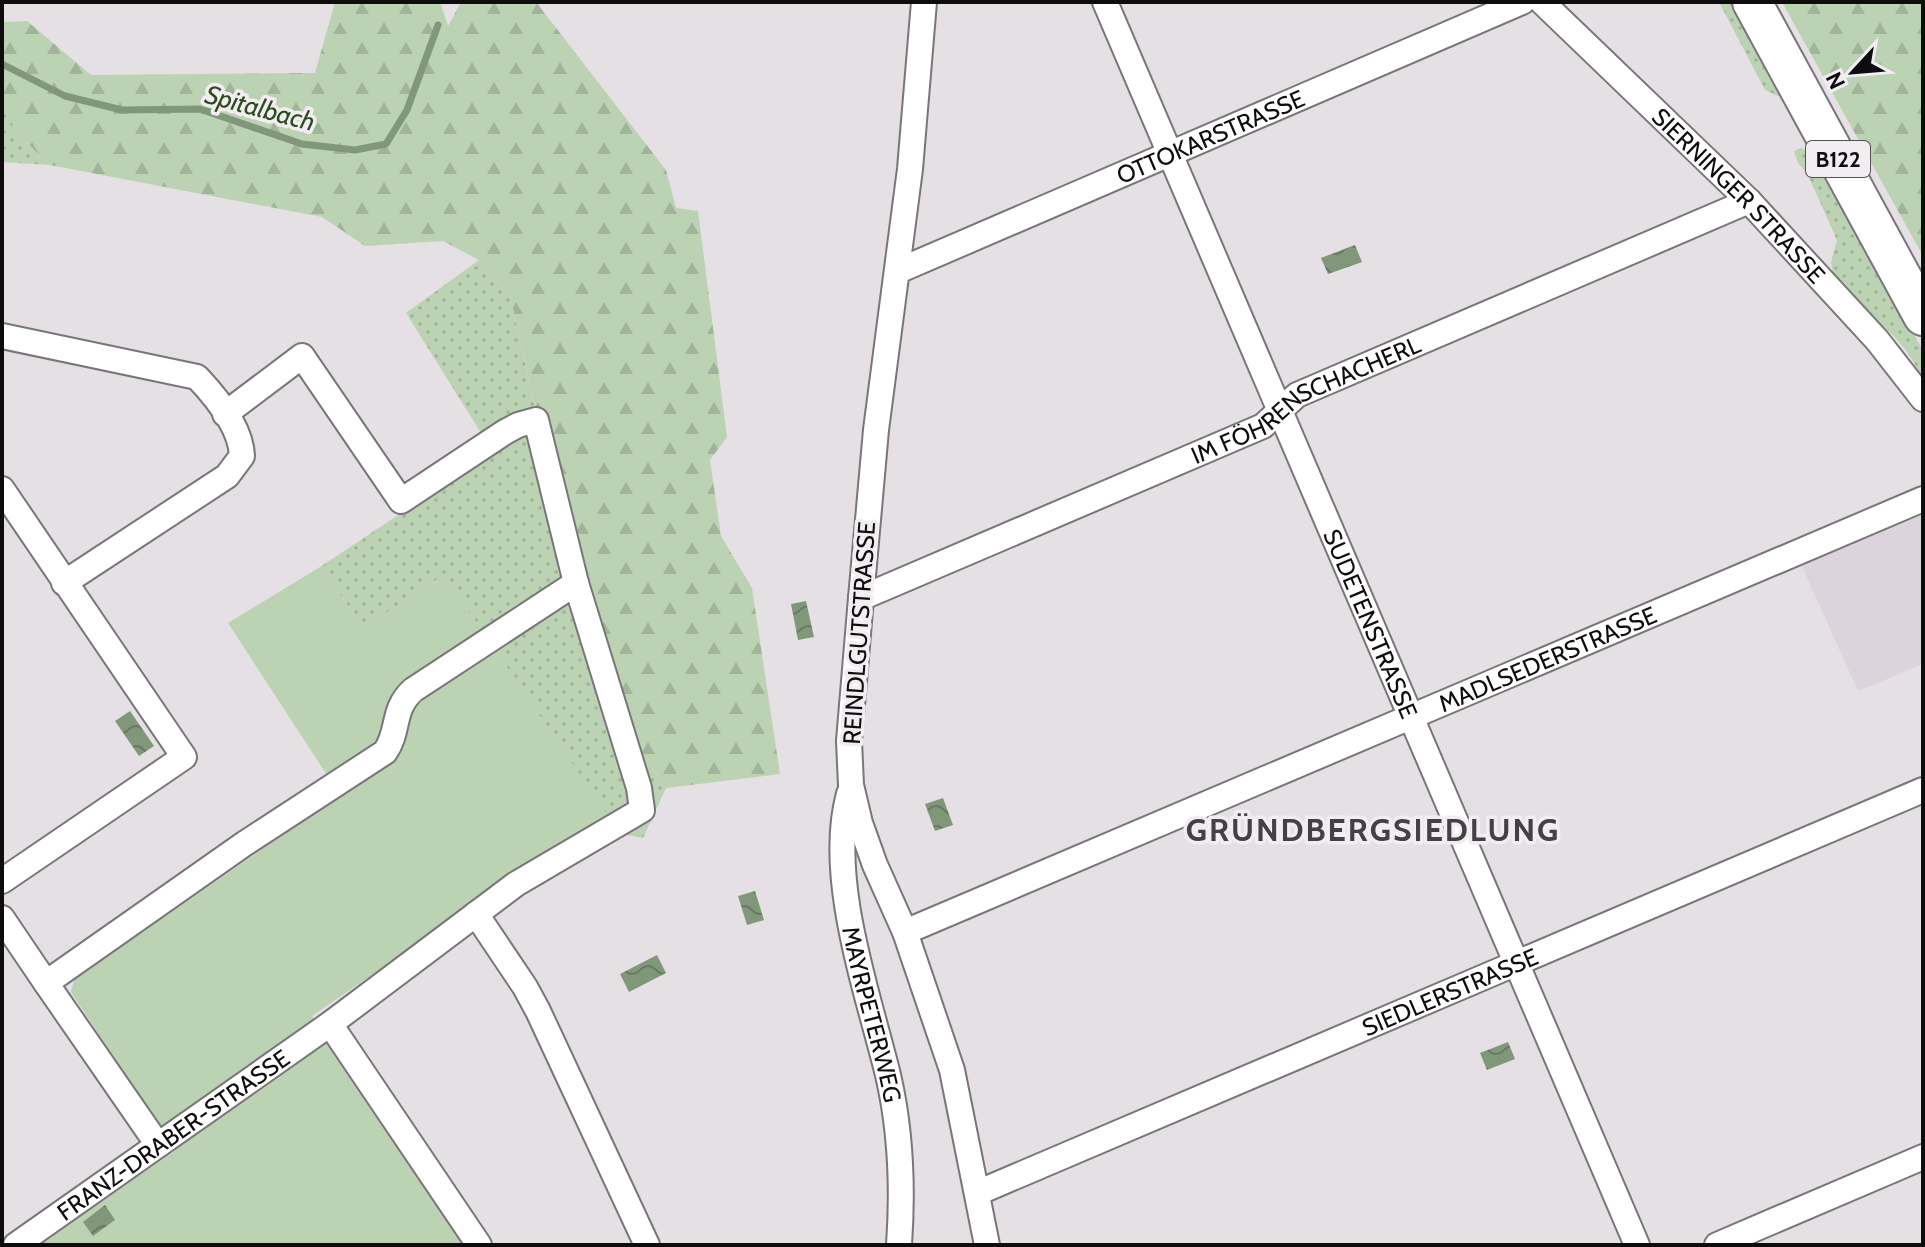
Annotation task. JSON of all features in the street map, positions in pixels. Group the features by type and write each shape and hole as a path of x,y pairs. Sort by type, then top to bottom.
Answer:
{"main road":[{"name":"B122","path":"1752,2 1923,316"}],"street":[{"name":"REINDLGUTSTRASSE","path":"924,2 910,169 876,430 849,741 851,785 860,823 905,932 952,1070 987,1245"},
{"name":"SUDETENSTRASSE","path":"1105,2 1637,1245"},
{"name":"OTTOKARSTRASSE","path":"898,271 1522,2"},
{"name":"SIERNINGER STRASSE","path":"1542,2 1749,201 1877,340 1923,399"},
{"name":"IM FÖHRENSCHACHERL","path":"861,598 1263,426 1297,395 1749,201"},
{"path":"2,336 185,372 197,377 225,414 241,442 242,456 227,476 64,583"},
{"path":"46,983 244,844 385,752 391,743 398,709 413,690 576,583 536,420 505,432 401,501 302,356 225,414"},
{"path":"2,489 184,757 2,881"},
{"name":"MADLSEDERSTRASSE","path":"905,932 1923,499"},
{"name":"FRANZ-DRABER-STRASSE","path":"16,1245 330,1024 516,884 642,810 639,788 576,583"},
{"name":"MAYRPETERWEG","path":"851,785 844,811 842,841 854,943 888,1077 899,1136 902,1207 899,1245"},
{"name":"SIEDLERSTRASSE","path":"977,1193 1923,790"},
{"path":"476,914 538,1011 647,1245"},
{"path":"2,918 158,1145"},
{"path":"330,1024 479,1245"},
{"path":"1717,1245 1923,1157"}],"shaded area":[{"path":"1923,508 1923,664 1858,691 1800,562"}],"green space":[{"path":"335,2 440,2 448,26 461,2 536,2 666,170 676,208 698,211 727,437 710,460 721,536 752,588 780,774 666,788 626,732 576,589 510,295 479,260 443,241 365,246 322,217 50,165 21,137 2,106 2,22 27,21 91,75 315,73"},
{"path":"1719,2 1733,2 1781,95 1765,90"},
{"path":"1782,2 1923,2 1923,256"},
{"path":"2,106 21,137 50,165 2,162"},
{"path":"1801,148 1817,156 1923,351 1923,389 1918,371 1903,346 1868,311 1861,314 1834,281 1831,262 1837,240 1807,173 1798,163 1794,151"},
{"path":"479,260 510,295 576,589 626,732 666,788 643,838 619,833 444,575 364,628 320,567 493,452 406,313"},
{"path":"320,567 364,628 444,575 612,822 460,916 312,1016 470,1245 37,1245 175,1151 71,992 74,980 340,795 228,623"}],"water":[{"path":"1355,245 1362,262 1328,274 1321,258"},
{"path":"806,601 814,637 798,640 791,604"},
{"path":"130,711 154,746 139,756 115,721"},
{"path":"943,798 953,825 935,831 925,804"},
{"path":"755,891 764,920 747,925 738,896"},
{"path":"657,955 666,973 629,992 620,974"},
{"path":"1508,1042 1515,1059 1487,1070 1480,1053"},
{"path":"105,1205 115,1220 93,1236 83,1222"}],"waterway":[{"name":"Spitalbach","path":"2,64 65,96 122,110 200,109 302,144 355,150 386,144 407,110 438,25"}],"district":[{"name":"GRÜNDBERGSIEDLUNG","path":"1373,829"}]}
